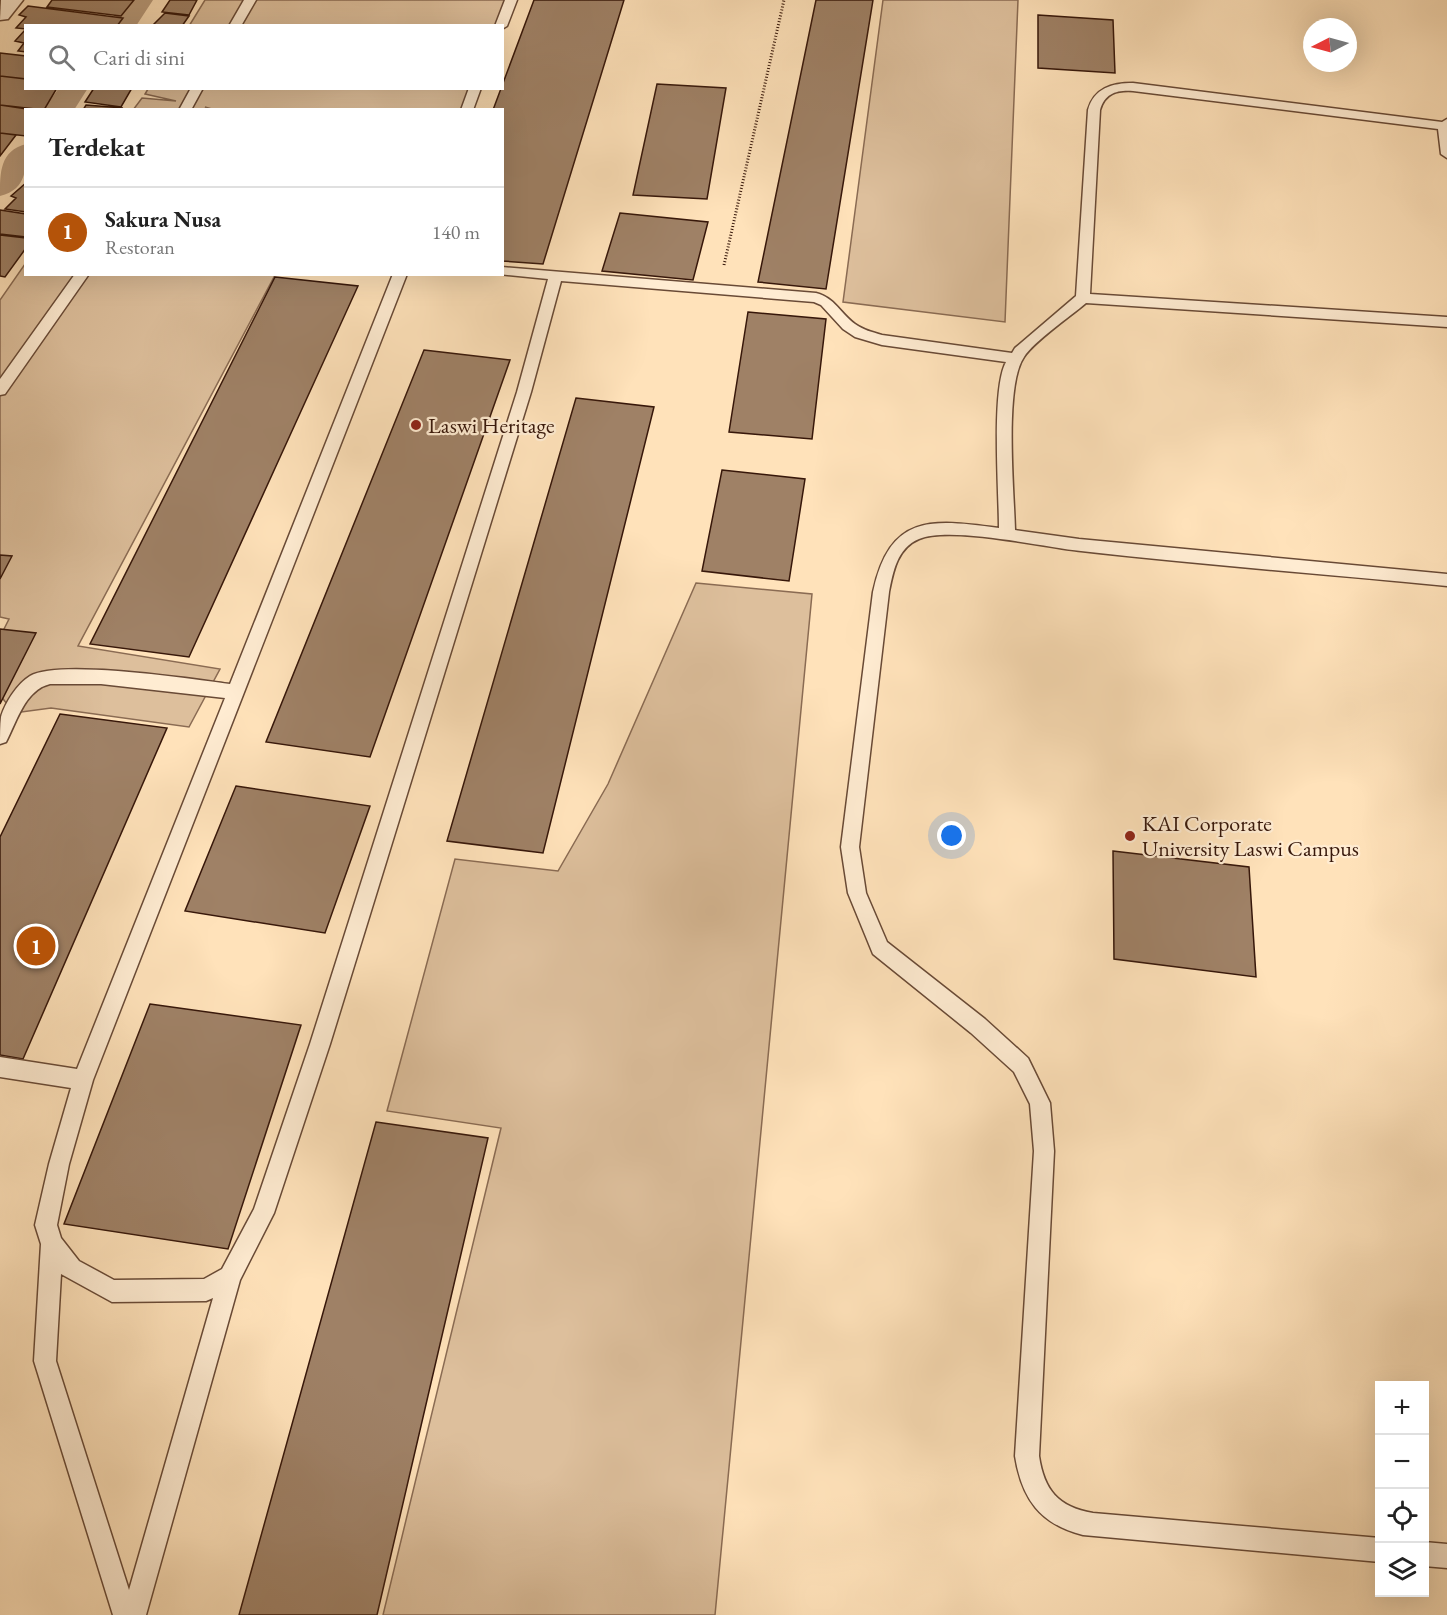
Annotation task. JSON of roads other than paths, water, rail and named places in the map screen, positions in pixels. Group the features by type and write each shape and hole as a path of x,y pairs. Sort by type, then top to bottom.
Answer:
{"street":[{"path":"0,14 12,0"}],"lane":[{"path":"235,24 250,0"},
{"path":"502,24 511,0"},
{"path":"1083,298 1094,111 1097,100 1112,89 1133,87 1446,124 1447,154"},
{"path":"186,108 196,90"},
{"path":"468,108 474,90"},
{"path":"504,271 816,298 826,302 848,326 860,334 882,340 1015,358"},
{"path":"134,1615 231,1277 263,1213 320,1044 524,392 556,275"},
{"path":"0,390 81,276"},
{"path":"125,1615 45,1361 52,1245 46,1225 59,1164 83,1080 399,276"},
{"path":"1007,534 1005,395 1010,368 1020,351 1083,298 1447,322"},
{"path":"1375,1550 1233,1539 1074,1521 1064,1518 1048,1506 1032,1482 1027,1456 1044,1151 1040,1103 1021,1065 978,1026 880,948 857,893 850,847 881,592 888,560 896,547 913,534 932,530 1007,534 1076,544 1447,580"},
{"path":"0,737 21,695 38,679 64,677 163,682 235,692"},
{"path":"0,1067 83,1080"},
{"path":"52,1245 71,1269 112,1291 206,1290 231,1277"},
{"path":"1429,1554 1447,1556"}],"waterway":[{"path":"122,24 139,0"},
{"path":"59,108 73,90"},
{"path":"0,186 24,156"}],"place":[{"name":"Laswi Heritage","path":"416,425"},
{"name":"KAI Corporate University Laswi Campus","path":"1130,836"},
{"name":"Sakura Nusa","path":"36,946"}]}
